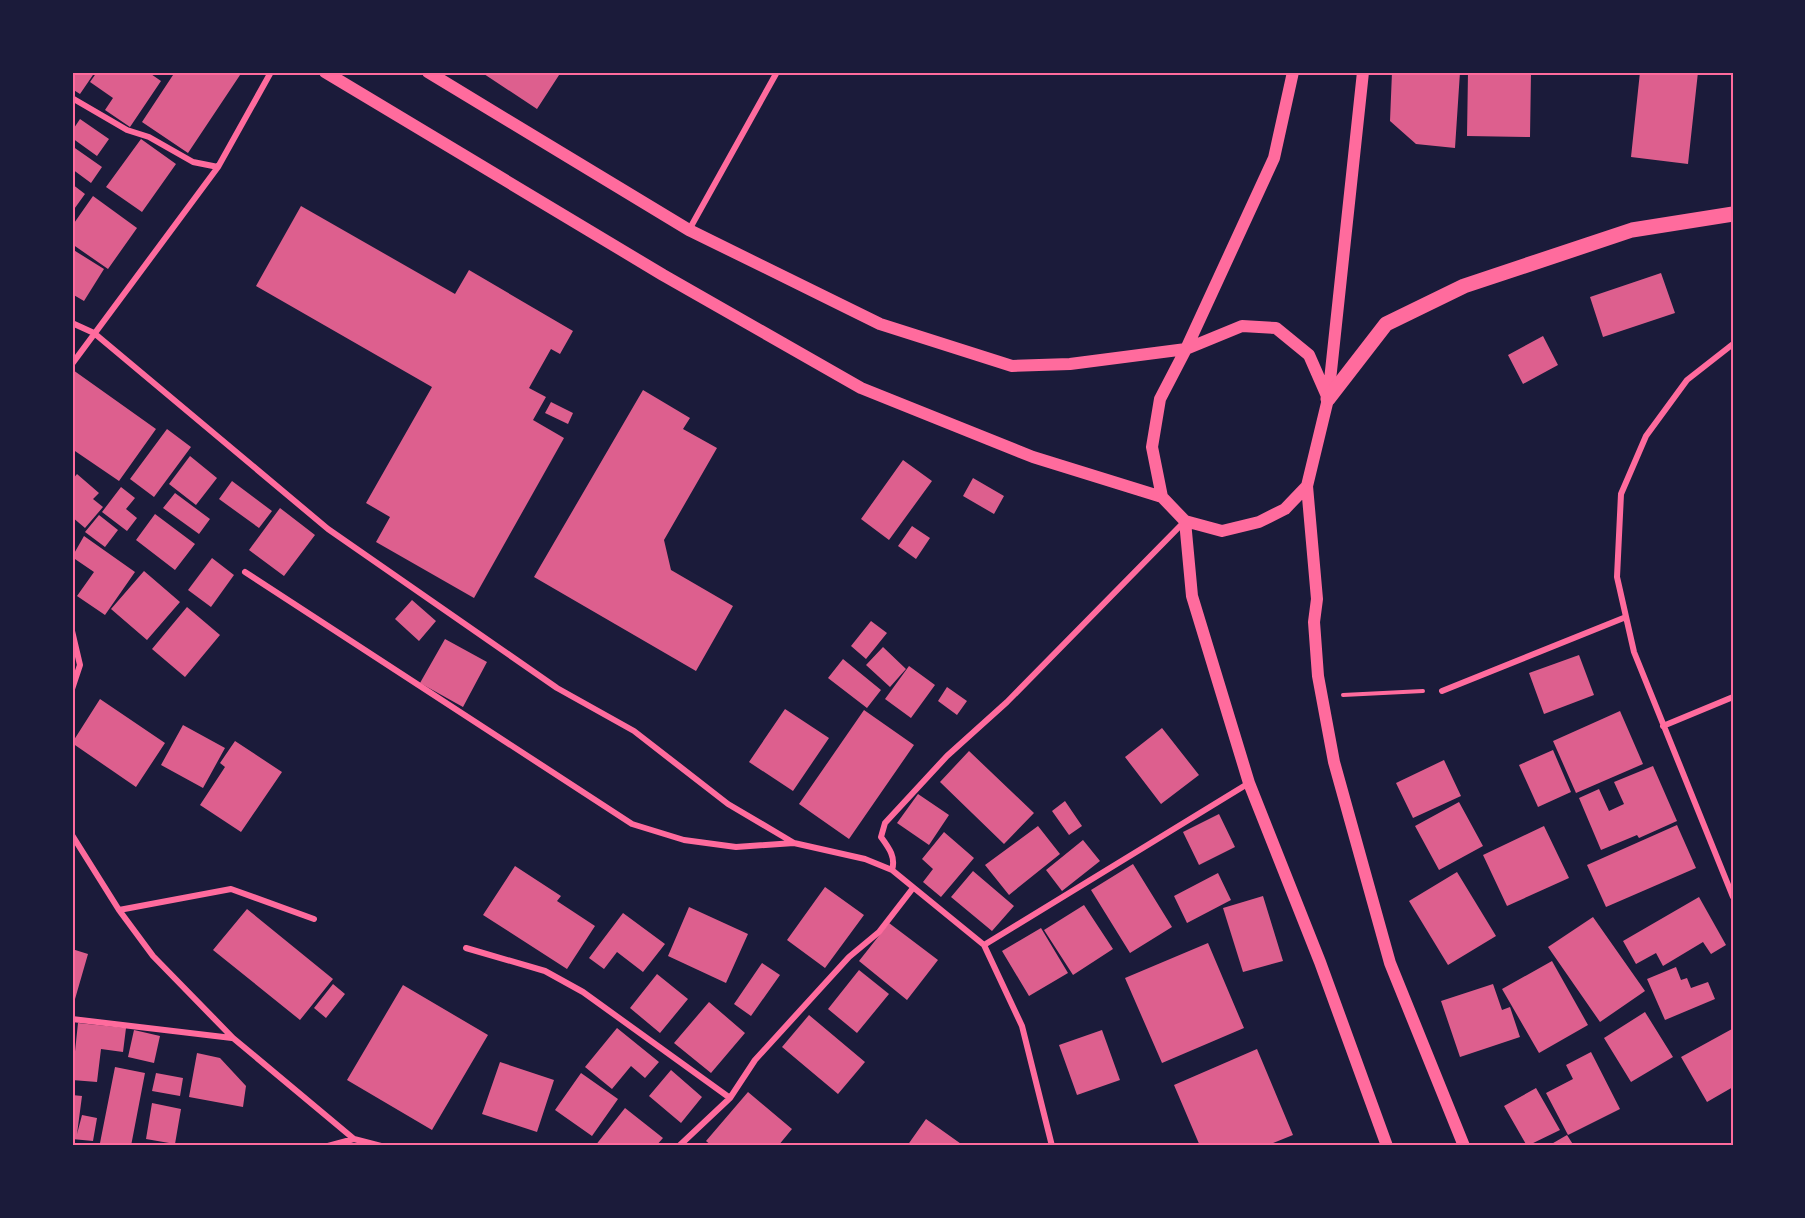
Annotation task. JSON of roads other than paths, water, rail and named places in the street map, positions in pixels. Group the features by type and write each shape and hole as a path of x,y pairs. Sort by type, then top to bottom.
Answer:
{"main road":[{"path":"325,72 663,275 861,388 1033,457 1162,497 1185,521 1222,531 1259,522 1285,509 1307,486"},
{"path":"428,72 689,230 880,324 1012,366 1070,364 1186,349 1242,326 1276,328 1309,355 1328,399"},
{"path":"1162,497 1152,447 1160,399 1186,349 1274,158 1293,72"},
{"path":"1363,72 1328,399 1307,486 1317,599 1314,622 1316,654 1321,696 1345,804 1390,963 1464,1146"},
{"path":"1328,399 1386,324 1464,286 1632,230 1733,214"},
{"path":"1185,521 1192,596 1249,783 1320,962 1387,1146"}],"street":[{"path":"72,364 218,167 271,72"},
{"path":"689,230 777,72"},
{"path":"72,107 74,99 127,130 149,137 193,162 218,167"},
{"path":"72,323 94,333 328,529 557,688 634,731 728,804 794,843"},
{"path":"1733,344 1687,380 1646,436 1621,494 1617,577 1634,652 1733,897"},
{"path":"892,870 894,862 892,853 881,837 885,823 947,756 1007,702 1185,521"},
{"path":"245,572 632,824 684,840 736,847 794,843 865,859 892,870 984,945 1022,1026 1052,1146"},
{"path":"1442,691 1626,617"},
{"path":"72,631 80,664 72,689"},
{"path":"1663,726 1733,697"},
{"path":"984,945 1249,783"},
{"path":"72,835 119,910 153,956 233,1038 354,1139 381,1146"},
{"path":"679,1146 730,1098 756,1060 849,957 879,932 913,888"},
{"path":"119,910 231,889 314,919"},
{"path":"466,948 545,971 583,992 730,1098"},
{"path":"72,1018 233,1038"},
{"path":"328,1146 354,1139"}]}
